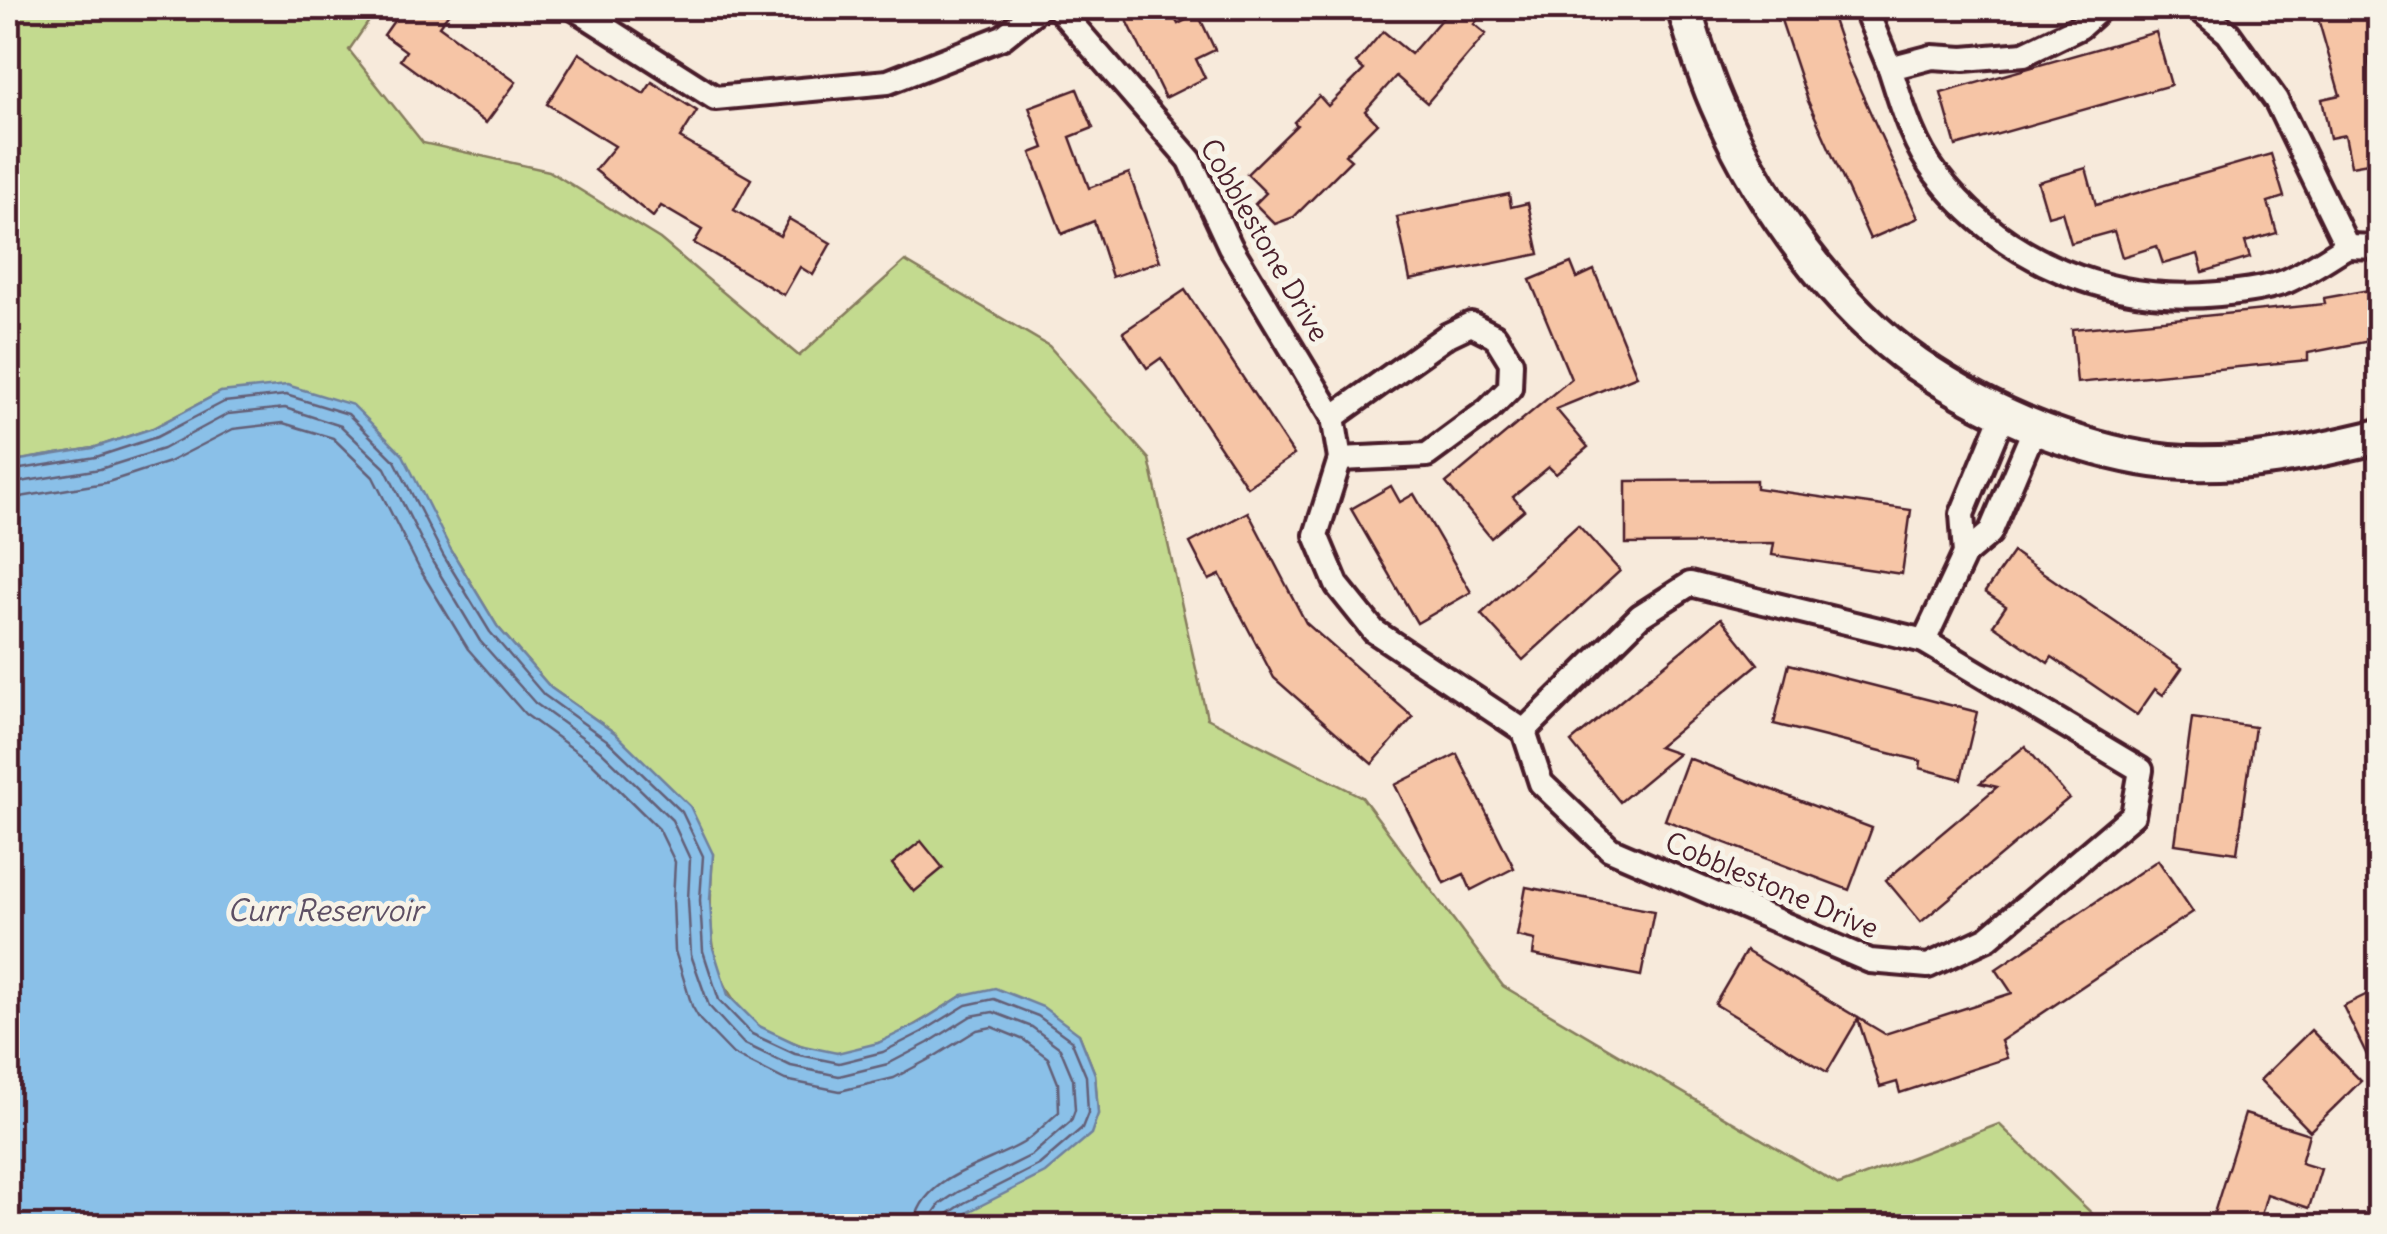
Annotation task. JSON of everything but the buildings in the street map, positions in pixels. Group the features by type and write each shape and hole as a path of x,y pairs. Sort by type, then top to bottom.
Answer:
{"street":[{"path":"574,8 715,98 888,82 1002,37 1039,8"},
{"name":"Cobblestone Drive","path":"1058,8 1190,160 1230,246 1334,417 1340,459 1316,534 1337,585 1374,631 1524,731 1541,783 1610,848 1870,962 1928,966 1988,938 2133,815 2142,770 1924,642 1690,584 1640,616 1524,731"},
{"path":"1684,8 1722,116 1754,178 1789,233 1877,332 1917,364 2003,415 2111,453 2188,462 2272,460 2380,436"},
{"path":"1890,68 1932,58 2024,54 2080,27 2101,8"},
{"path":"2198,8 2228,33 2276,100 2346,246"},
{"path":"1874,11 1911,132 1934,172 1964,206 2001,238 2036,260 2116,290 2156,296 2197,296 2237,293 2285,282 2346,246 2380,247"},
{"path":"1334,417 1448,335 1471,324 1496,336 1511,362 1510,388 1488,410 1427,455 1340,459"},
{"path":"1965,554 1962,514 2003,415"},
{"path":"1924,642 1965,554 1990,533 2035,427"}],"green space":[{"path":"8,8 378,8 349,50 423,143 549,171 660,239 799,356 905,261 1049,346 1149,459 1207,718 1362,797 1503,986 1839,1185 1999,1124 2105,1226 947,1226 1098,1114 1095,1074 1079,1034 963,995 903,1032 853,1051 817,1051 761,1027 740,1009 719,969 711,924 713,854 615,733 551,688 497,626 451,550 221,392 153,428 93,448 8,462"}],"water":[{"name":"Curr Reservoir","path":"287,385 353,405 403,455 451,550 497,626 551,688 615,733 690,806 713,854 713,948 728,995 759,1026 799,1045 837,1053 878,1043 963,995 995,988 1043,1007 1079,1034 1095,1074 1098,1114 1091,1134 1045,1173 947,1226 8,1226 8,462 93,448 153,428 221,392"}]}
